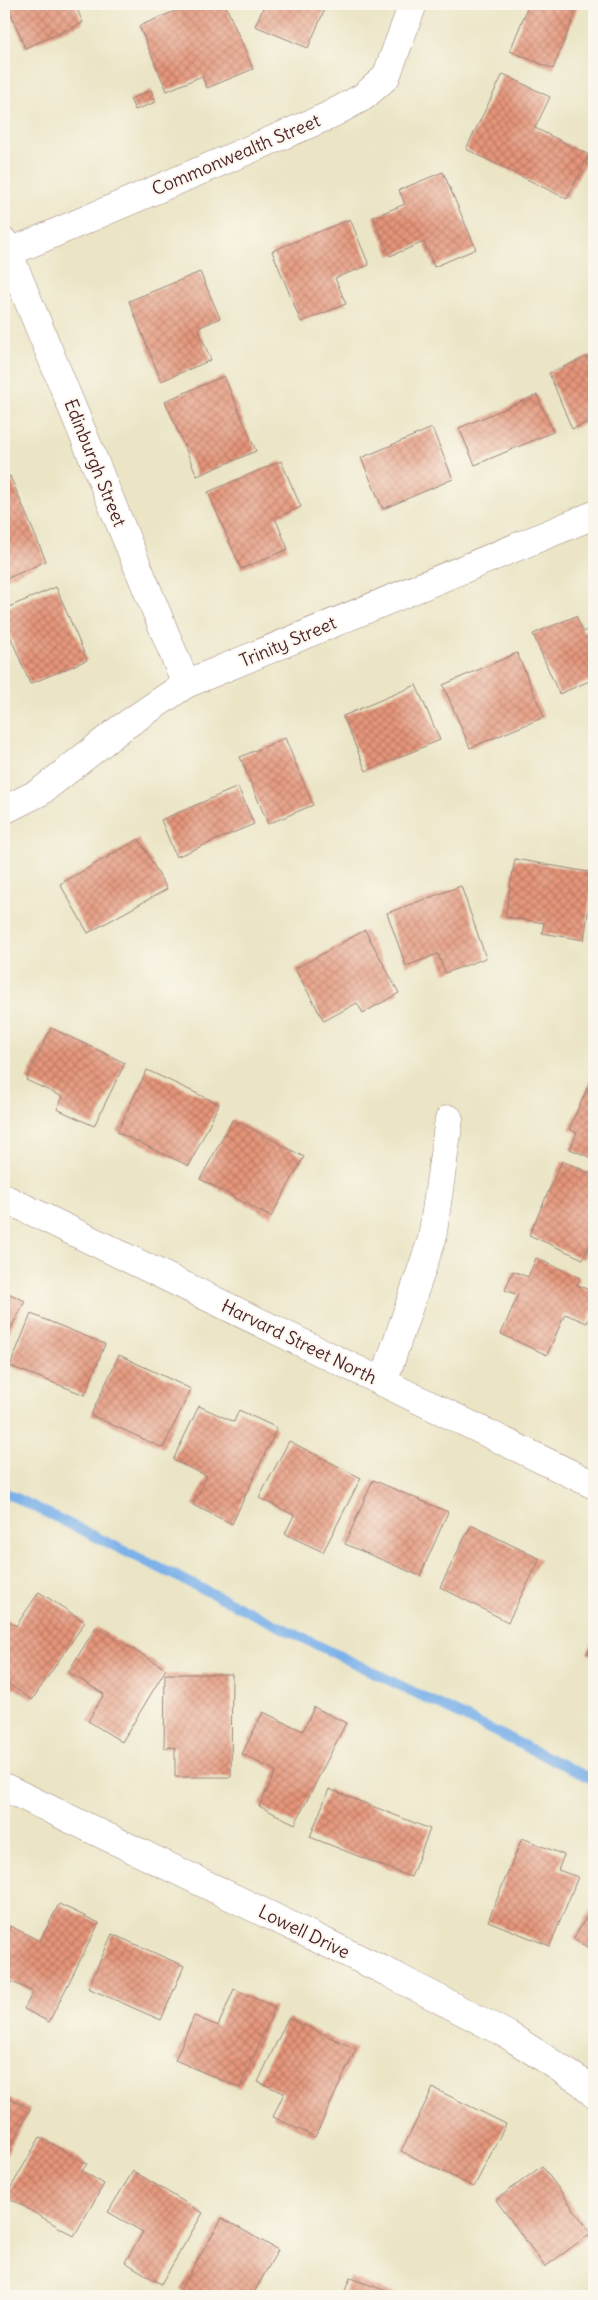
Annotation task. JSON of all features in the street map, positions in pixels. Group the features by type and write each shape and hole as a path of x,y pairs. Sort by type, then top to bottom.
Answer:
{"street":[{"name":"Commonwealth Street","path":"6,247 328,116 363,97 386,77 413,4"},
{"name":"Edinburgh Street","path":"6,247 186,684"},
{"name":"Trinity Street","path":"4,810 40,792 135,718 186,684 594,515"},
{"path":"383,1383 432,1239 449,1119"},
{"name":"Harvard Street North","path":"4,1198 594,1485"},
{"name":"Lowell Drive","path":"4,1787 391,1974 499,2030 583,2083 594,2094"}],"building":[{"path":"7,4 75,4 83,23 25,48"},
{"path":"192,4 225,4 253,69 207,88 202,76 167,91 139,26"},
{"path":"265,4 327,4 308,48 255,26"},
{"path":"529,4 579,4 553,69 510,51"},
{"path":"503,74 550,97 535,128 589,155 567,199 466,149"},
{"path":"151,90 156,102 135,110 130,99"},
{"path":"443,172 476,249 434,267 424,242 390,256 373,217 405,204 399,190"},
{"path":"350,219 369,265 335,278 346,304 301,322 272,251"},
{"path":"200,272 220,318 198,328 211,360 161,381 129,301"},
{"path":"594,354 594,419 572,429 549,373"},
{"path":"224,376 256,451 197,476 165,401"},
{"path":"537,395 553,432 475,465 459,428"},
{"path":"432,428 453,479 383,509 361,458"},
{"path":"281,461 301,507 275,518 288,549 241,569 208,492"},
{"path":"10,476 46,561 4,580 4,478"},
{"path":"56,587 87,660 30,684 4,621 4,609"},
{"path":"576,616 583,632 594,627 594,679 559,694 533,634"},
{"path":"517,653 544,717 470,748 443,685"},
{"path":"416,685 440,740 366,771 343,716"},
{"path":"285,738 313,805 268,824 240,757"},
{"path":"238,787 254,824 176,857 161,820"},
{"path":"139,839 167,889 88,933 60,884"},
{"path":"515,859 594,873 584,940 542,933 544,923 505,917"},
{"path":"461,886 486,958 445,973 438,954 406,966 387,913"},
{"path":"365,930 399,993 363,1013 357,1003 324,1021 295,969"},
{"path":"51,1028 125,1063 94,1126 57,1109 63,1097 26,1080"},
{"path":"147,1070 219,1104 189,1166 117,1132"},
{"path":"594,1073 594,1159 570,1149 577,1133 569,1129"},
{"path":"233,1119 304,1157 271,1217 200,1179"},
{"path":"562,1161 594,1175 594,1246 590,1244 583,1259 529,1235"},
{"path":"536,1258 580,1278 577,1285 594,1292 594,1306 587,1323 565,1314 547,1355 501,1334 518,1295 505,1290 513,1271 528,1277"},
{"path":"4,1291 25,1301 4,1342"},
{"path":"31,1314 105,1344 85,1395 10,1366"},
{"path":"119,1355 191,1389 163,1448 91,1415"},
{"path":"199,1406 234,1422 239,1410 277,1428 232,1524 193,1505 207,1476 173,1460"},
{"path":"289,1441 361,1478 323,1552 285,1534 294,1515 259,1498"},
{"path":"373,1480 448,1512 420,1576 345,1544"},
{"path":"471,1525 540,1559 508,1622 440,1587"},
{"path":"39,1592 85,1622 32,1700 4,1681 4,1618 16,1626"},
{"path":"96,1627 166,1669 122,1742 88,1721 104,1694 68,1672"},
{"path":"594,1640 594,1657 587,1653"},
{"path":"165,1674 232,1674 231,1777 175,1777 175,1747 164,1748"},
{"path":"314,1707 346,1723 295,1824 259,1806 276,1771 242,1754 263,1712 303,1731"},
{"path":"329,1789 430,1829 411,1877 310,1837"},
{"path":"522,1838 564,1855 558,1870 578,1877 550,1946 488,1921"},
{"path":"4,1879 8,1881 4,1890"},
{"path":"59,1904 99,1923 49,2022 24,2009 33,1992 4,1978 4,1938 10,1926 40,1941"},
{"path":"594,1905 594,1951 573,1939"},
{"path":"112,1934 184,1966 161,2020 88,1988"},
{"path":"234,1989 275,2007 240,2088 175,2060 194,2016 218,2026"},
{"path":"288,2018 356,2049 315,2137 273,2117 284,2093 258,2082"},
{"path":"433,2088 506,2124 474,2187 401,2151"},
{"path":"4,2095 30,2109 4,2159"},
{"path":"40,2137 87,2164 82,2171 104,2184 74,2236 6,2196"},
{"path":"542,2166 591,2233 545,2267 496,2200"},
{"path":"133,2171 203,2213 161,2284 125,2262 143,2232 108,2212"},
{"path":"222,2218 278,2250 252,2296 190,2296 180,2290"},
{"path":"350,2278 401,2296 343,2296"}],"waterway":[{"path":"4,1492 594,1780"}]}
